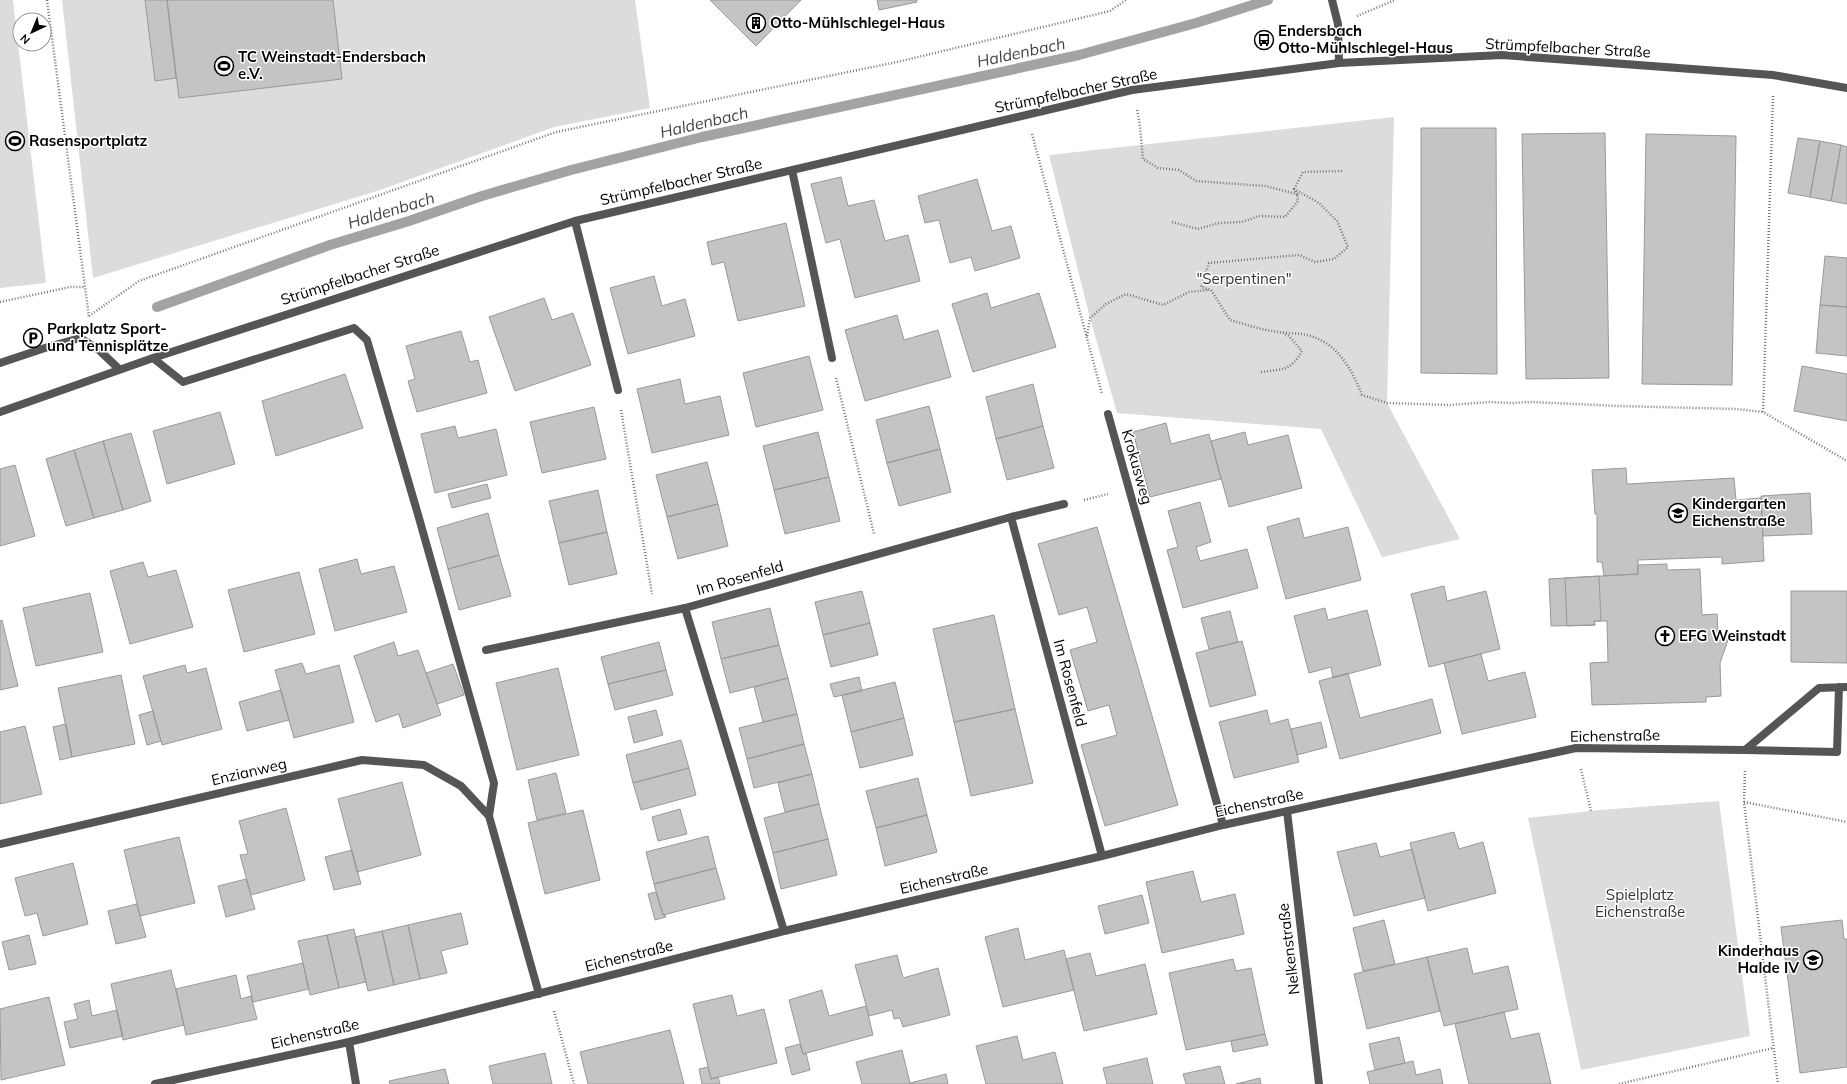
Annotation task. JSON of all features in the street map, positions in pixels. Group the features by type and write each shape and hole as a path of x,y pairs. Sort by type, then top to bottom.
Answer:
{"street":[{"path":"1333,4 1338,24 1339,63"},
{"name":"Strümpfelbacher Straße","path":"0,412 119,369 575,221 1132,90 1339,63 1502,55 1773,75 1847,88"},
{"path":"792,170 832,358"},
{"path":"575,221 618,390"},
{"name":"Enzianweg","path":"153,358 184,382 354,328 367,340 494,783 489,816 539,994"},
{"path":"0,363 80,338 98,350 119,369"},
{"name":"Krokusweg","path":"1108,414 1223,825"},
{"name":"Im Rosenfeld","path":"486,650 685,608 1011,517 1064,504"},
{"name":"Im Rosenfeld","path":"1011,517 1102,856"},
{"name":"Im Rosenfeld","path":"685,608 784,931"},
{"name":"Eichenstraße","path":"155,1084 350,1042 784,931 1102,856 1223,825 1576,748 1837,752 1843,687 1819,688 1745,750"},
{"name":"Enzianweg","path":"0,844 362,760 424,765 461,786 489,816"},
{"name":"Nelkenstraße","path":"1287,811 1319,1084"},
{"path":"350,1042 356,1084"}],"path":[{"path":"47,0 89,316 139,281 556,132 897,62 1110,11 1126,0"},
{"path":"1338,24 1395,0"},
{"path":"1763,412 1773,75"},
{"path":"1132,90 1140,123 1139,130 1143,159 1158,168 1179,170 1196,181 1260,185 1297,194"},
{"name":"Krokusweg","path":"1027,115 1108,414"},
{"path":"1294,189 1303,172 1342,171"},
{"path":"1294,189 1319,203 1337,220 1348,247 1334,259 1315,262 1299,255 1209,263 1201,287 1211,290 1230,320 1272,332 1312,336 1326,344 1344,358 1362,394 1387,403 1450,405 1489,402 1532,402 1738,409 1763,412 1847,461"},
{"path":"1172,222 1198,229 1219,223 1242,222 1259,216 1285,217 1298,201 1297,194 1294,189"},
{"path":"0,302 70,287 84,287"},
{"path":"1087,337 1090,318 1106,304 1126,294 1163,305 1189,292 1211,290"},
{"path":"1261,372 1286,369 1293,364 1302,351 1289,336 1281,332"},
{"path":"832,358 870,516"},
{"path":"618,390 648,575"},
{"path":"1064,504 1128,489"},
{"path":"1576,748 1591,811"},
{"path":"1745,750 1744,802 1778,1084"},
{"path":"1744,802 1847,822"},
{"path":"549,991 574,1084"},
{"path":"1619,1084 1773,1048"}],"green space":[{"name":"Rasensportplatz","path":"0,0 13,0 14,12 12,12 12,52 19,52 46,283 0,288"},
{"path":"62,0 635,0 650,108 554,127 380,190 93,278"},
{"name":"\"Serpentinen\"","path":"1394,117 1387,403 1460,539 1382,557 1321,429 1117,413 1090,318 1049,155"},
{"name":"Spielplatz Eichenstraße","path":"1719,801 1750,1036 1581,1070 1528,818 1600,810"}],"building":[{"path":"145,0 167,0 176,78 155,81"},
{"path":"167,0 333,0 342,79 179,98"},
{"name":"Otto-Mühlschlegel-Haus","path":"710,0 801,0 756,46"},
{"path":"877,0 917,0 917,2 879,10"},
{"path":"1421,128 1496,128 1497,374 1421,373"},
{"path":"1605,133 1609,378 1526,379 1522,134"},
{"path":"1646,134 1736,136 1732,385 1642,384"},
{"path":"1798,138 1820,141 1810,197 1788,193"},
{"path":"1820,141 1841,145 1831,201 1810,197"},
{"path":"1841,145 1847,147 1847,204 1831,201"},
{"path":"841,177 848,206 874,200 885,241 908,235 920,281 855,298 840,239 826,243 811,184"},
{"path":"977,179 992,231 1011,226 1020,258 975,271 971,257 950,263 939,220 925,223 918,196"},
{"path":"786,223 805,306 738,321 724,262 712,265 707,242"},
{"path":"1825,256 1847,258 1847,307 1820,305"},
{"path":"654,276 662,306 685,299 695,336 628,354 610,288"},
{"path":"987,293 991,308 1039,293 1056,347 973,372 952,304"},
{"path":"544,298 552,320 573,313 591,365 515,391 489,317"},
{"path":"1820,305 1847,307 1847,356 1816,353"},
{"path":"897,315 904,340 938,330 951,377 865,401 845,330"},
{"path":"461,331 470,362 478,360 487,393 417,412 408,381 415,379 406,346"},
{"path":"809,356 823,410 756,427 743,373"},
{"path":"1802,366 1847,374 1847,421 1794,411"},
{"path":"345,374 363,428 276,456 262,401"},
{"path":"680,379 685,404 720,396 729,435 652,453 637,389"},
{"path":"1033,384 1043,426 996,439 986,397"},
{"path":"929,406 940,449 887,463 876,420"},
{"path":"594,407 606,459 542,473 530,422"},
{"path":"220,412 235,464 167,484 153,431"},
{"path":"1166,423 1171,444 1209,434 1221,479 1150,497 1133,432"},
{"path":"455,426 458,438 496,429 507,475 435,493 421,434"},
{"path":"1043,426 1054,468 1007,480 996,439"},
{"path":"818,432 829,477 774,490 763,446"},
{"path":"1245,432 1248,445 1288,435 1302,488 1229,507 1211,441"},
{"path":"131,433 151,501 123,510 103,441"},
{"path":"103,441 123,510 94,518 74,450"},
{"path":"940,449 951,492 899,506 887,463"},
{"path":"74,450 94,518 66,526 46,459"},
{"path":"707,462 718,504 667,517 656,475"},
{"path":"15,465 35,536 0,546 0,469"},
{"path":"1626,468 1627,484 1734,478 1736,500 1761,498 1764,561 1722,564 1722,557 1638,560 1638,574 1604,576 1602,562 1597,562 1597,514 1595,514 1592,470"},
{"path":"829,477 840,521 785,534 774,490"},
{"path":"487,484 491,498 452,508 448,494"},
{"path":"598,490 607,532 559,543 549,501"},
{"path":"1810,493 1812,534 1763,536 1761,496"},
{"path":"1200,502 1211,542 1196,547 1200,561 1247,549 1258,588 1183,608 1167,550 1178,547 1168,511"},
{"path":"718,504 728,546 678,559 667,517"},
{"path":"488,513 499,555 448,569 437,528"},
{"path":"1299,518 1304,538 1348,527 1361,580 1286,599 1267,527"},
{"path":"1097,527 1178,805 1105,826 1081,745 1117,735 1109,705 1088,711 1070,650 1097,642 1087,607 1059,615 1038,544"},
{"path":"607,532 617,574 569,585 559,543"},
{"path":"499,555 511,596 459,610 448,569"},
{"path":"357,559 361,574 394,566 407,612 335,631 319,569"},
{"path":"143,562 148,577 176,570 193,627 130,644 110,571"},
{"name":"EFG Weinstadt","path":"1667,564 1667,570 1700,569 1702,615 1717,614 1718,633 1728,640 1720,663 1721,696 1706,697 1706,702 1592,705 1590,663 1608,662 1607,621 1594,621 1595,625 1567,626 1565,578 1638,574 1638,565"},
{"path":"299,572 315,634 244,652 228,590"},
{"path":"1599,576 1601,621 1594,621 1595,625 1551,626 1549,579"},
{"path":"1444,586 1447,601 1486,591 1500,649 1429,667 1411,594"},
{"path":"862,591 870,623 823,635 815,602"},
{"path":"1791,591 1847,591 1847,663 1791,662"},
{"path":"90,593 103,652 36,666 23,608"},
{"path":"770,608 779,645 721,659 712,622"},
{"path":"1325,608 1328,620 1367,610 1381,665 1333,678 1331,667 1309,673 1294,616"},
{"path":"1230,611 1238,642 1209,649 1201,618"},
{"path":"994,615 1015,709 954,722 933,629"},
{"path":"2,620 18,686 0,690 0,621"},
{"path":"870,623 878,655 831,667 823,635"},
{"path":"1242,641 1256,695 1210,707 1196,653"},
{"path":"394,642 398,656 418,650 441,715 403,728 399,714 376,722 354,656"},
{"path":"659,642 666,670 608,684 601,657"},
{"path":"779,645 788,678 730,693 721,659"},
{"path":"1481,654 1488,681 1525,672 1536,717 1462,734 1444,663"},
{"path":"302,663 306,674 339,665 354,722 294,738 275,670"},
{"path":"453,664 464,695 437,704 426,673"},
{"path":"185,665 187,673 206,668 222,729 162,745 143,676"},
{"path":"558,668 579,755 517,770 496,683"},
{"path":"666,670 673,695 615,710 608,684"},
{"path":"1348,673 1360,718 1432,699 1441,733 1340,759 1319,681"},
{"path":"121,675 135,744 72,757 58,688"},
{"path":"859,677 862,691 834,697 830,684"},
{"path":"788,678 797,714 763,722 754,687"},
{"path":"895,682 904,718 851,732 842,695"},
{"path":"281,690 289,720 247,731 239,702"},
{"path":"1015,709 1033,783 971,796 954,722"},
{"path":"656,710 663,735 634,743 628,717"},
{"path":"1267,710 1270,724 1288,719 1299,762 1234,778 1219,722"},
{"path":"153,711 161,741 147,745 139,715"},
{"path":"797,714 804,744 747,759 739,728"},
{"path":"904,718 913,755 860,768 851,732"},
{"path":"1321,722 1327,747 1297,755 1291,729"},
{"path":"66,724 72,757 60,760 53,727"},
{"path":"25,726 42,794 0,804 0,732"},
{"path":"681,740 689,768 633,783 626,755"},
{"path":"804,744 812,774 754,788 747,759"},
{"path":"689,768 696,795 641,810 633,783"},
{"path":"556,773 566,813 537,820 528,780"},
{"path":"812,774 819,804 785,812 778,783"},
{"path":"918,778 927,815 876,828 866,791"},
{"path":"402,782 421,855 357,872 338,799"},
{"path":"819,804 828,839 773,853 764,818"},
{"path":"286,808 305,880 251,895 240,855 248,854 239,821"},
{"path":"680,809 687,834 658,841 652,817"},
{"path":"583,810 600,880 545,894 528,823"},
{"path":"927,815 937,852 885,866 876,828"},
{"path":"1454,832 1459,849 1483,842 1496,893 1428,911 1410,843"},
{"path":"708,836 716,868 654,884 646,852"},
{"path":"179,837 195,903 140,916 124,850"},
{"path":"828,839 837,875 781,889 773,853"},
{"path":"1376,843 1380,857 1412,849 1425,898 1354,916 1337,852"},
{"path":"352,850 361,884 334,890 325,857"},
{"path":"73,863 88,924 43,936 37,913 25,916 15,878"},
{"path":"716,868 725,899 663,915 654,884"},
{"path":"1193,871 1201,902 1235,894 1244,934 1162,953 1146,882"},
{"path":"246,879 255,909 226,917 218,886"},
{"path":"656,892 663,915 666,917 655,920 648,894"},
{"path":"1142,895 1149,923 1105,934 1098,906"},
{"path":"137,904 146,937 116,944 108,911"},
{"path":"461,913 468,944 441,951 447,973 420,979 408,925"},
{"path":"1384,920 1395,964 1363,971 1353,928"},
{"path":"1842,920 1844,939 1847,939 1847,1067 1800,1073 1781,927"},
{"path":"408,925 420,979 394,985 382,931"},
{"path":"1018,928 1025,960 1064,950 1074,990 1003,1007 985,937"},
{"path":"354,929 366,982 339,988 327,935"},
{"path":"382,931 394,985 368,991 355,937"},
{"path":"29,935 36,964 9,970 2,942"},
{"path":"327,935 339,988 310,995 298,941"},
{"path":"1467,948 1473,974 1508,966 1518,1009 1444,1026 1427,957"},
{"path":"1090,953 1096,976 1145,964 1157,1014 1084,1031 1066,959"},
{"path":"897,955 903,978 938,968 950,1015 903,1027 900,1018 894,1019 892,1010 869,1016 855,965"},
{"path":"1427,957 1440,1011 1367,1029 1354,974"},
{"path":"1233,959 1236,971 1251,968 1265,1034 1186,1050 1169,973"},
{"path":"303,963 309,989 253,1002 247,976"},
{"path":"171,970 184,1025 123,1040 111,984"},
{"path":"236,975 241,999 251,996 257,1019 186,1035 176,989"},
{"path":"822,990 829,1016 866,1006 873,1035 803,1054 789,1000"},
{"path":"732,995 737,1016 764,1009 777,1063 711,1079 693,1004"},
{"path":"49,997 65,1065 1,1080 0,1009"},
{"path":"89,1000 92,1016 117,1010 123,1036 70,1048 64,1022 78,1019 74,1004"},
{"path":"1504,1012 1511,1039 1539,1033 1551,1084 1469,1084 1455,1024"},
{"path":"670,1030 684,1084 588,1084 580,1052"},
{"path":"1265,1034 1268,1045 1233,1052 1231,1041"},
{"path":"1017,1036 1023,1060 1055,1052 1063,1084 986,1084 976,1046"},
{"path":"1399,1037 1405,1063 1375,1070 1369,1044"},
{"path":"800,1044 803,1054 806,1053 810,1070 792,1075 785,1048"},
{"path":"902,1050 910,1083 946,1074 948,1084 862,1084 856,1062"},
{"path":"545,1053 552,1084 493,1084 489,1066"},
{"path":"1147,1058 1153,1084 1107,1084 1103,1068"},
{"path":"1413,1061 1416,1075 1440,1069 1443,1084 1370,1084 1367,1072"},
{"path":"1220,1066 1225,1084 1186,1084 1183,1074"},
{"path":"708,1067 711,1079 718,1077 720,1084 702,1084 699,1069"},
{"path":"445,1069 449,1084 390,1084 389,1081"},
{"path":"1260,1078 1261,1084 1236,1084"}],"waterway":[{"name":"Haldenbach","path":"157,307 330,245 409,221 482,196 571,170 702,137 1079,55 1196,23 1268,0"}],"place":[{"name":"Otto-Mühlschlegel-Haus","path":"756,23"},
{"name":"Endersbach Otto-Mühlschlegel-Haus","path":"1264,40"},
{"name":"TC Weinstadt-Endersbach e.V.","path":"224,66"},
{"name":"Rasensportplatz","path":"15,141"},
{"name":"Parkplatz Sport- und Tennisplätze","path":"33,338"},
{"name":"Kindergarten Eichenstraße","path":"1678,513"},
{"name":"EFG Weinstadt","path":"1665,636"},
{"name":"Kinderhaus Halde IV","path":"1813,960"}]}
